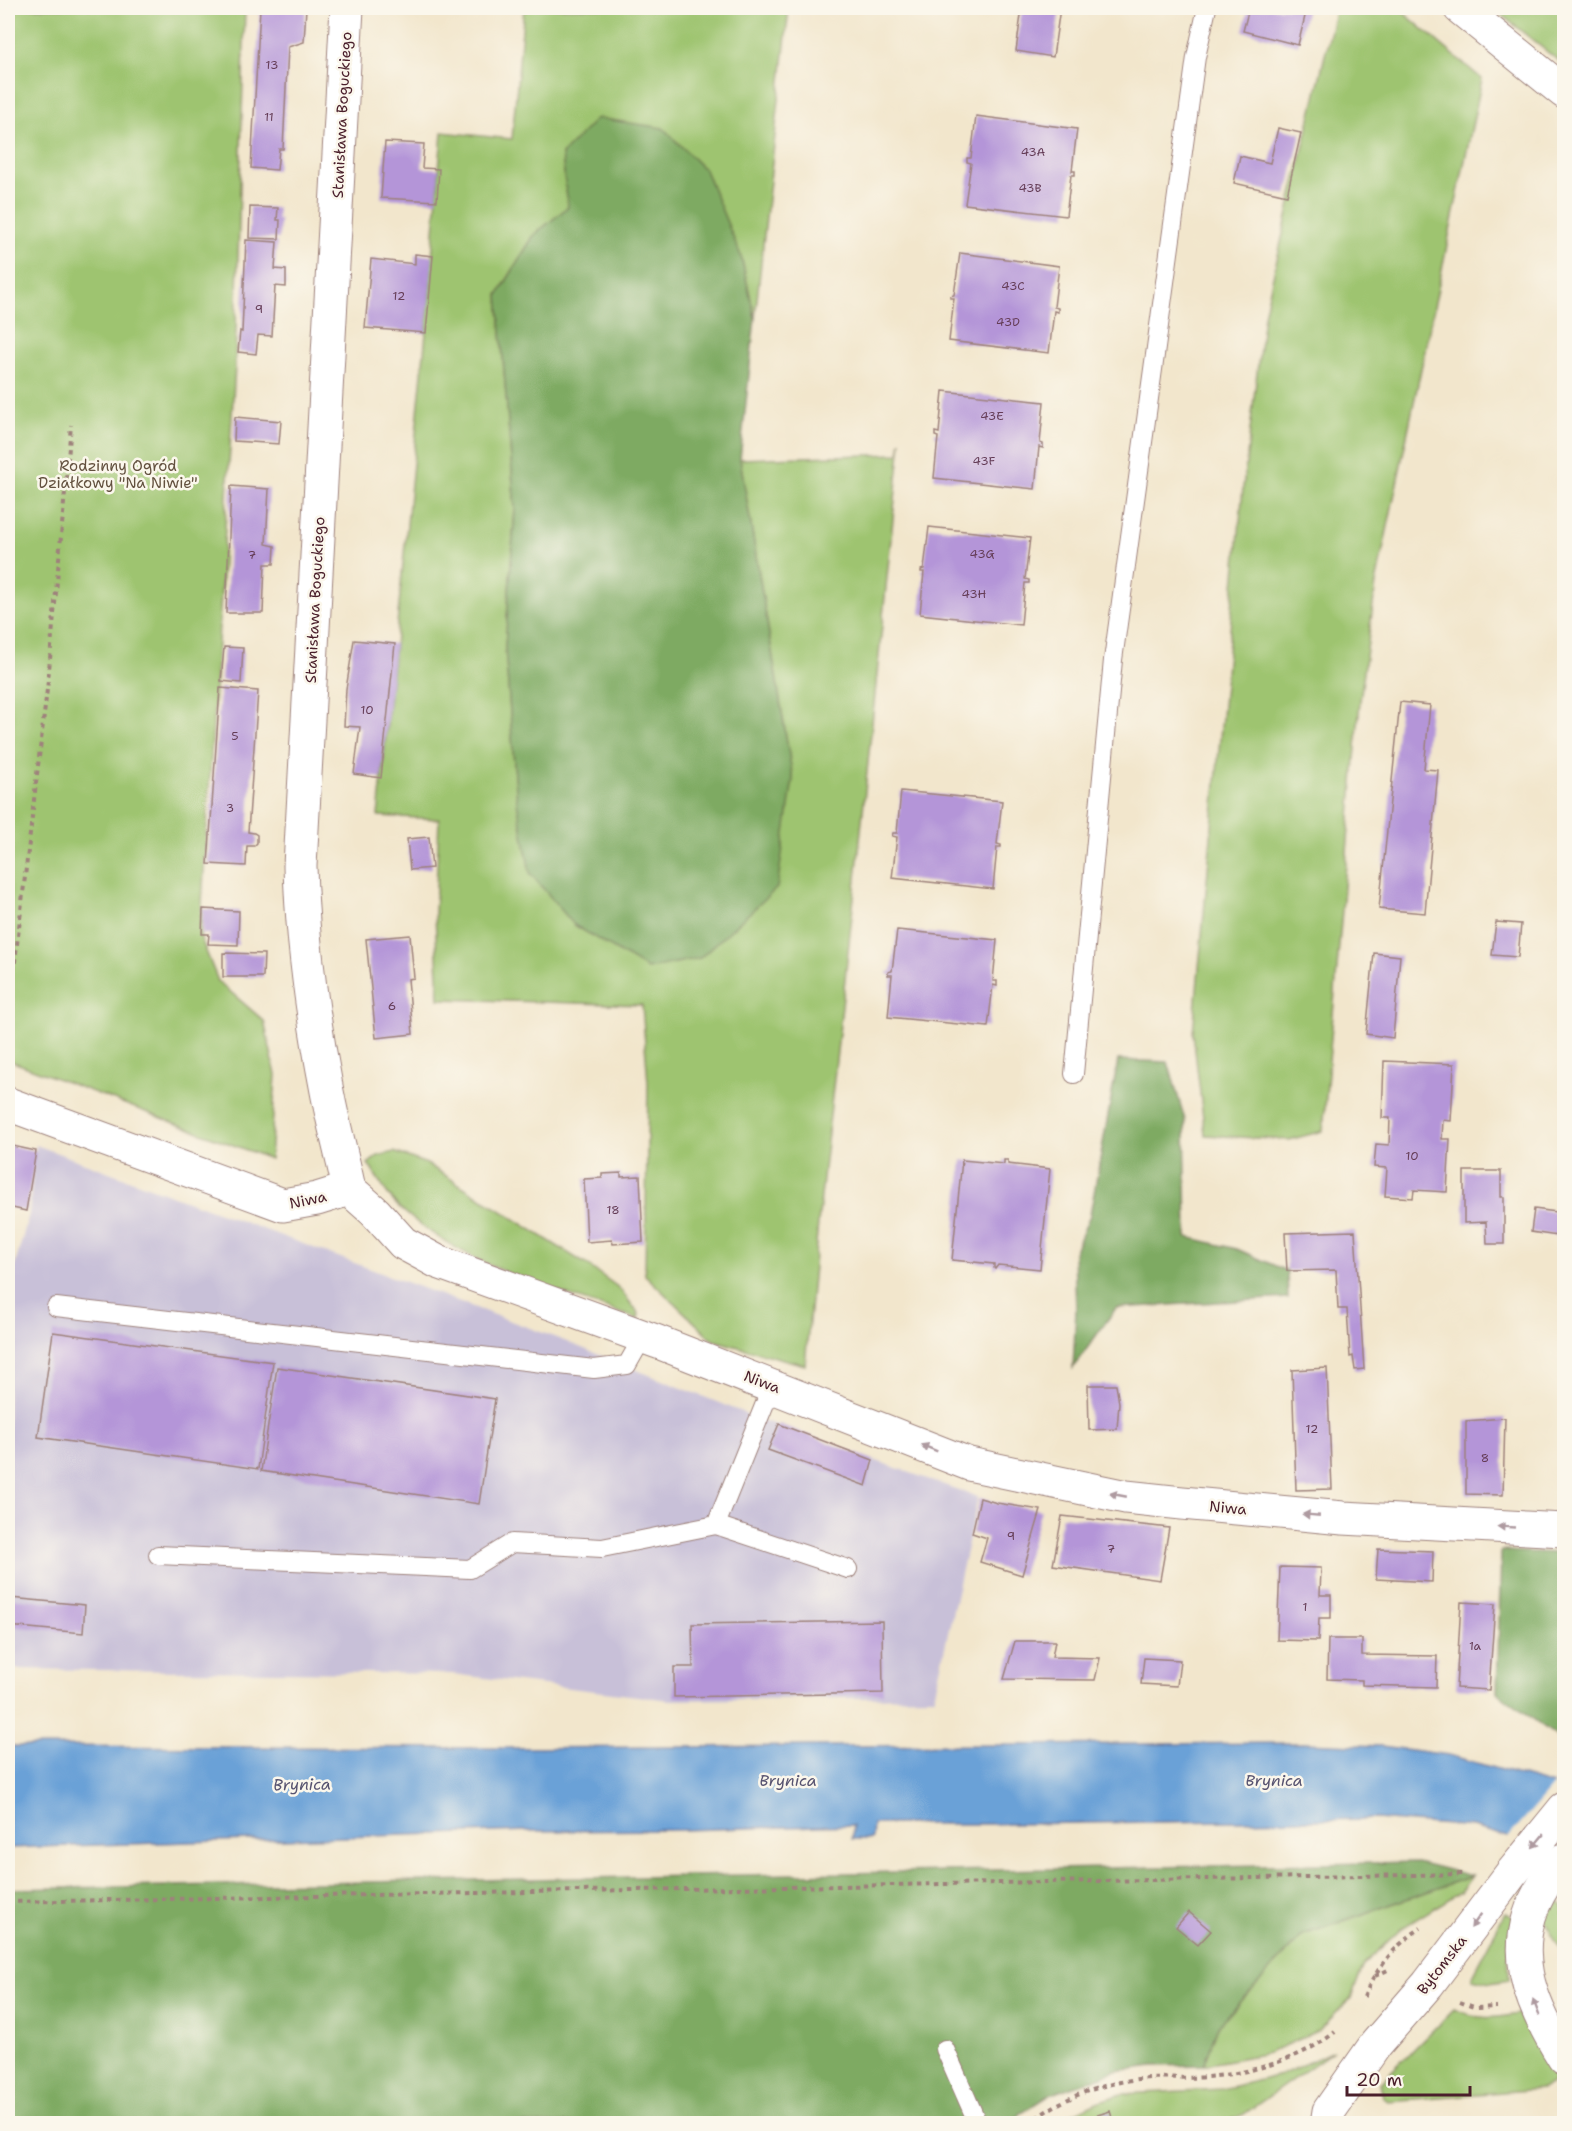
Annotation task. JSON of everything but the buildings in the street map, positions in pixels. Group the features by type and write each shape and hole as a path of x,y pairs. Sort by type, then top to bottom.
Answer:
{"street":[{"name":"Stanisława Boguckiego","path":"347,8 300,866 304,942 314,1013 326,1087 349,1189"},
{"path":"1460,8 1564,92"},
{"name":"Niwa","path":"8,1104 283,1205 317,1199 349,1189 375,1212 403,1243 438,1262 772,1386 969,1464 1126,1497 1343,1518 1564,1530"},
{"name":"Bytomska","path":"1327,2124 1329,2111 1376,2044 1428,1984 1511,1874 1564,1809"},
{"path":"1556,1870 1533,1907 1524,1951 1526,1975 1544,2025 1564,2058"}],"lane":[{"path":"1074,1074 1113,660 1196,57 1207,8"},
{"path":"56,1307 594,1369 627,1365 643,1337"},
{"path":"716,1525 772,1386"},
{"path":"158,1555 470,1569 512,1543 602,1548 716,1525 848,1569"},
{"path":"945,2049 978,2124"}],"path":[{"path":"8,998 14,970 48,681 71,425"},
{"path":"8,1902 1465,1874"},
{"path":"1360,2005 1372,1978"},
{"path":"1029,2124 1054,2106 1112,2084 1140,2079 1219,2076 1266,2066 1307,2049 1332,2035 1341,2026"}],"shaded area":[{"path":"36,1145 562,1340 759,1419 978,1497 934,1697 671,1700 451,1674 8,1669 8,1304 12,1276 29,1214"}],"green space":[{"name":"Rodzinny Ogród Działkowy \"Na Niwie\"","path":"8,8 245,8 235,366 200,936 218,981 264,1021 276,1075 270,1159 8,1060"},
{"path":"524,8 789,8 755,318 741,256 562,154 568,207 534,235 498,295 515,509 505,647 517,802 793,779 740,459 899,454 901,441 805,1365 713,1340 645,1275 648,1083 642,1005 439,999 435,913 439,819 378,816 426,333 442,132 512,139"},
{"path":"1336,8 1398,8 1482,79 1376,583 1360,701 1323,1131 1289,1140 1205,1135 1193,1033 1243,488 1264,315"},
{"path":"1493,8 1564,8 1564,65 1561,63"},
{"path":"597,118 663,128 705,170 741,256 755,318 740,459 793,779 777,888 700,958 647,969 574,925 530,873 517,802 505,647 515,509 498,295 534,235 568,207 562,154"},
{"path":"1118,1060 1168,1062 1185,1120 1187,1237 1237,1249 1287,1271 1288,1298 1116,1308 1073,1368 1076,1309 1074,1253 1090,1215"},
{"path":"394,1152 427,1164 586,1264 619,1288 639,1314 638,1319 514,1275 454,1247 427,1229 396,1204 368,1164 378,1156"},
{"path":"1501,1551 1564,1553 1564,1742 1497,1692"},
{"path":"1417,1862 1472,1876 1303,1935 1218,2026 1204,2065 1154,2066 1115,2071 1050,2095 1020,2114 1013,2124 8,2123 8,1889"},
{"path":"1472,1876 1460,1892 1402,1928 1364,1964 1351,1998 1319,2030 1268,2053 1204,2065 1218,2026 1303,1935"},
{"path":"1551,1890 1564,1908 1564,1943 1560,1948 1543,1918"},
{"path":"1505,1913 1515,1918 1508,1941 1509,1980 1490,1983 1472,1979 1472,1976"},
{"path":"1454,2009 1486,2017 1518,2014 1557,2068 1552,2084 1541,2089 1388,2101 1383,2097 1380,2083"},
{"path":"1333,2051 1244,2114 1224,2123 1051,2124 1097,2102 1122,2094 1222,2089 1281,2075"}],"water":[{"name":"Brynica","path":"1305,1743 1381,1746 1449,1755 1564,1788 1564,1853 1473,1827 1376,1819 873,1824 872,1839 852,1839 853,1825 683,1830 528,1831 8,1848 8,1746 500,1748"}],"pier":[{"path":"1556,1782 1564,1785 1564,1856 1507,1839"}]}
